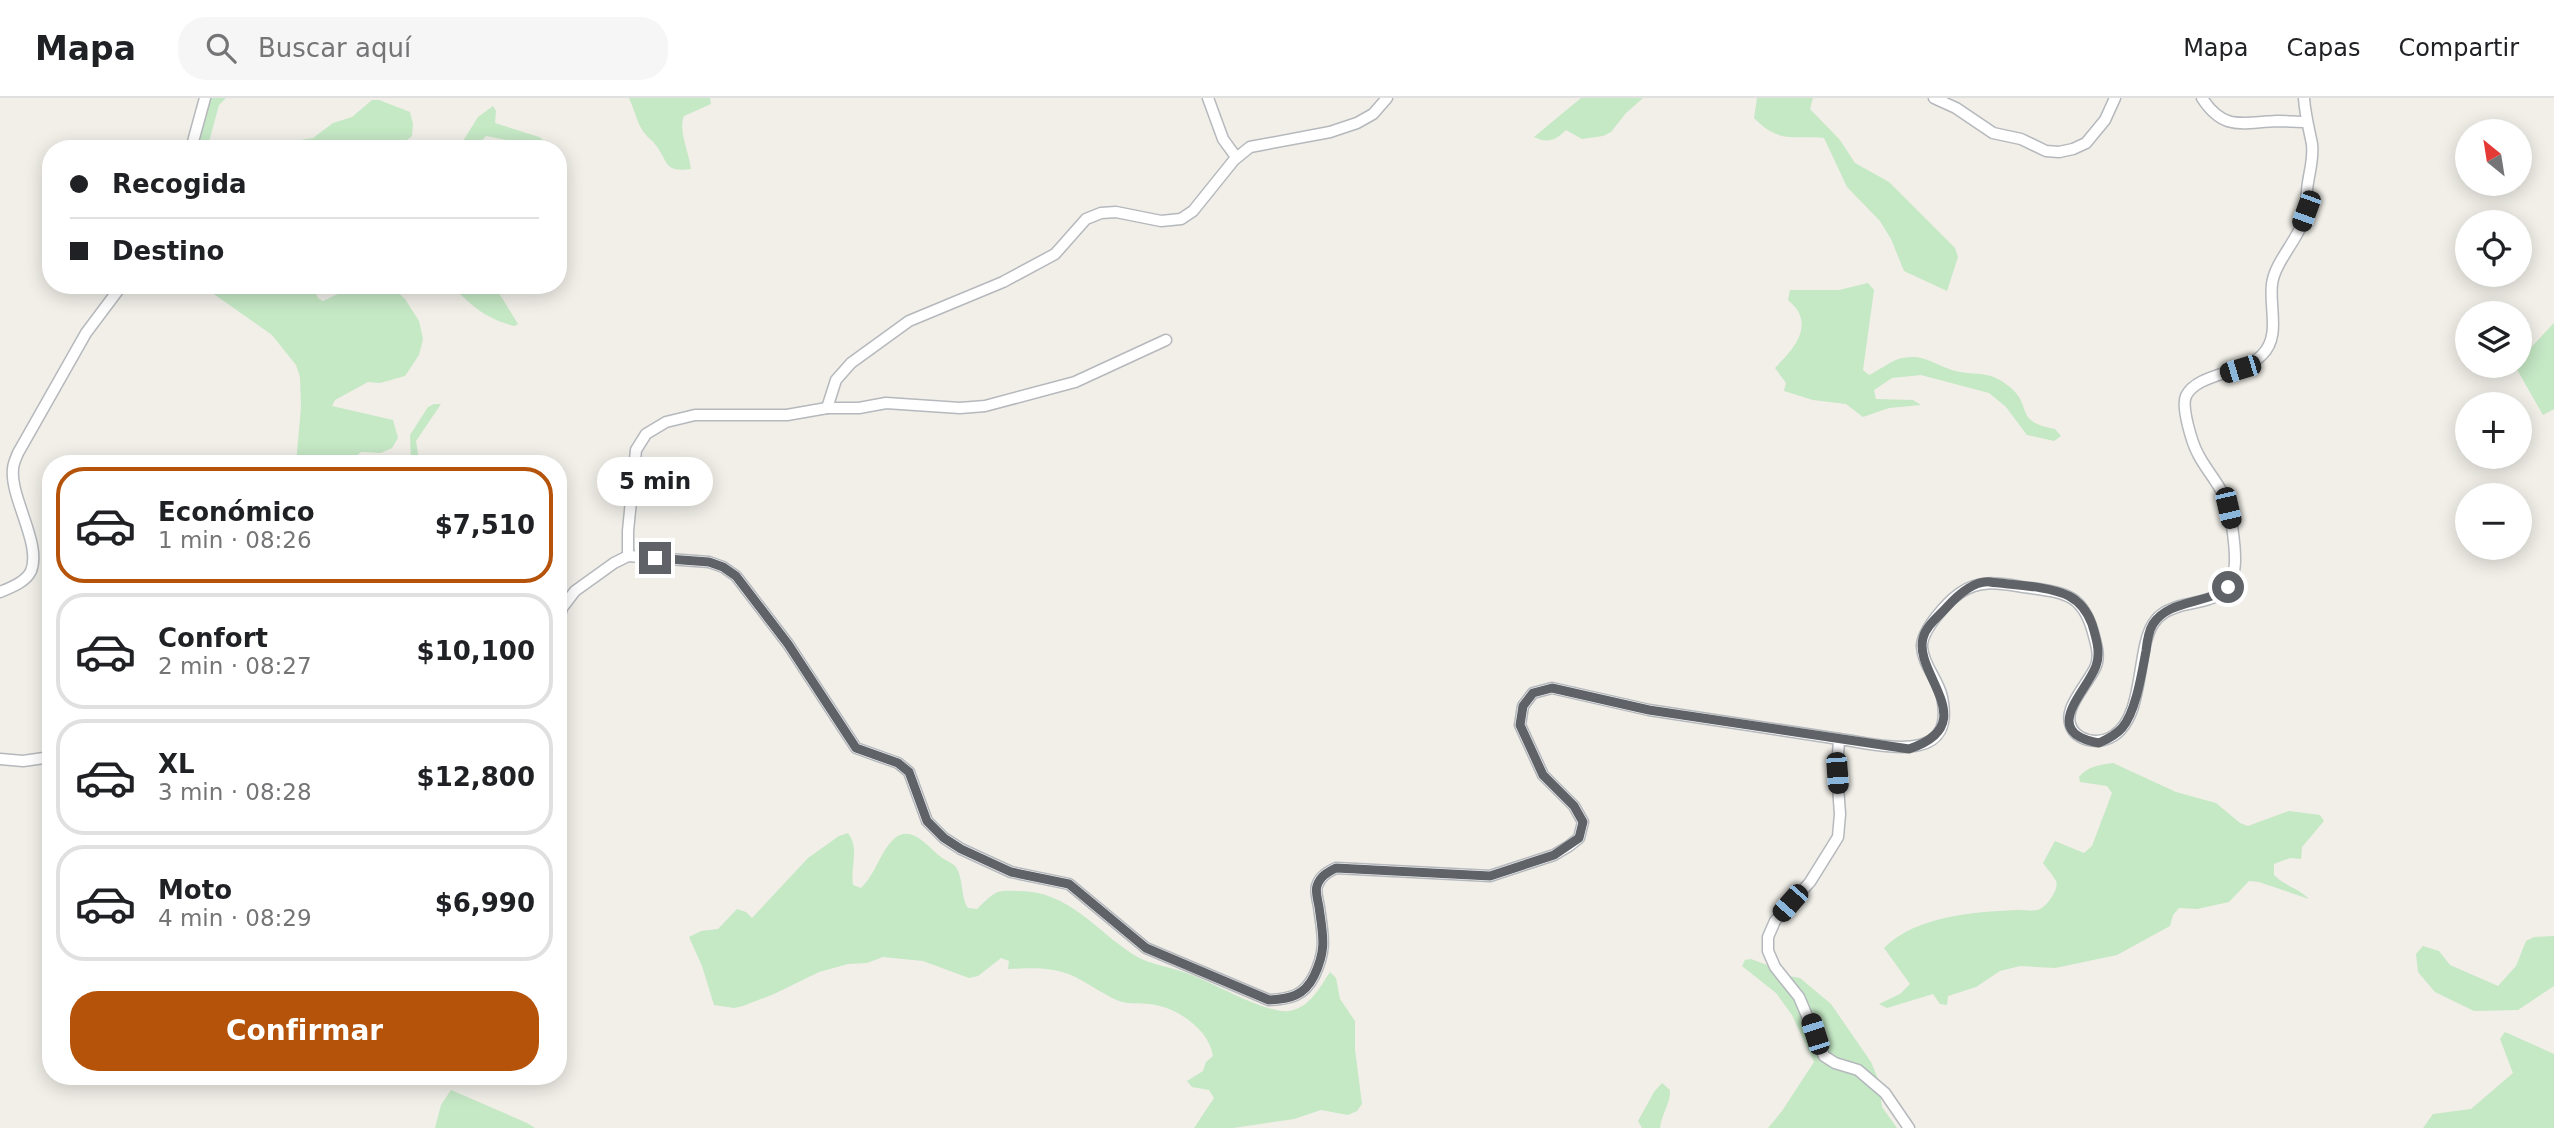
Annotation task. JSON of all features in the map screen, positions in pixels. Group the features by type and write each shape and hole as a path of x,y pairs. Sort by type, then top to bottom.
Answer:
{"street":[{"path":"193,140 205,98"},
{"path":"1208,98 1223,139 1236,157"},
{"path":"827,408 833,387 845,368 909,321 1003,282 1055,254 1082,222 1093,215 1116,212 1161,221 1181,219 1193,211 1236,157 1256,144 1330,132 1357,123 1373,114 1387,98"},
{"path":"1934,98 1956,108 1993,133 2021,139 2046,151 2059,152 2086,143 2105,120 2115,98"},
{"path":"2202,98 2214,114 2230,122 2306,122"},
{"path":"567,601 575,591 628,556 709,562 723,567 736,576 788,644 856,748 898,763 909,772 927,821 944,838 961,849 1011,872 1069,884 1146,948 1269,1000 1287,999 1300,995 1309,985 1322,958 1324,945 1317,887 1324,874 1336,868 1490,876 1554,855 1579,838 1583,822 1574,806 1543,775 1520,725 1523,706 1533,693 1552,688 1649,710 1909,749 1924,744 1936,735 1942,724 1942,695 1925,659 1923,637 1928,627 1960,593 1985,582 2060,592 2081,605 2091,621 2098,649 2096,666 2071,708 2072,727 2087,741 2099,743 2120,731 2128,721 2142,671 2150,628 2157,618 2165,610 2218,595 2228,587 2233,575 2233,537 2228,508 2221,491 2196,451 2183,406 2187,394 2197,385 2240,369 2260,358 2269,346 2273,330 2272,281 2296,239 2306,211 2312,146 2304,98"},
{"path":"0,592 17,584 30,572 33,558 14,483 13,468 18,453 86,333 115,294"},
{"path":"628,556 635,458 639,443 650,431 666,422 686,416 787,415 827,408 859,408 886,403 960,408 999,404 1075,382 1166,340"},
{"path":"1839,738 1838,837 1810,882 1775,921 1768,937 1768,951 1774,967 1799,997 1825,1056 1835,1063 1858,1070 1885,1093 1909,1128"},
{"path":"0,759 23,761 42,758"}],"green space":[{"path":"211,98 226,98 219,105 209,140 198,140 202,116"},
{"path":"629,98 710,98 711,104 684,116 682,122 691,169 675,169 667,164 659,149 640,127"},
{"path":"1581,98 1643,98 1611,132 1603,136 1582,139 1566,130 1552,140 1534,137"},
{"path":"1757,98 1813,98 1810,109 1840,140 1855,163 1889,182 1955,248 1958,257 1947,291 1904,271 1891,239 1880,221 1847,187 1824,138 1786,137 1771,132 1754,118"},
{"path":"372,100 379,100 410,112 412,136 407,140 300,140 313,138 333,123 352,117"},
{"path":"493,106 496,111 495,123 543,140 506,140 486,136 483,140 464,140 478,117"},
{"path":"1868,283 1874,290 1863,370 1869,375 1899,359 1916,357 1958,372 1995,377 2017,395 2028,418 2042,426 2055,429 2061,436 2054,441 2027,435 2006,407 1989,393 1921,375 1892,378 1874,390 1876,399 1913,400 1921,405 1889,408 1863,417 1846,404 1813,400 1784,391 1786,383 1775,368 1796,344 1801,329 1799,313 1788,300 1790,290 1839,290"},
{"path":"214,294 316,294 323,301 338,294 400,294 405,299 419,321 423,339 419,355 405,376 380,383 368,382 335,400 332,406 393,420 398,438 392,448 381,453 361,452 357,455 297,455 301,407 300,377 296,365 272,335"},
{"path":"460,294 500,294 518,324 514,326 504,323 472,305"},
{"path":"2554,323 2554,409 2543,415 2522,378 2532,378 2532,346"},
{"path":"441,404 416,441 419,455 411,455 410,435 428,407"},
{"path":"2113,763 2176,792 2216,803 2240,823 2248,826 2289,811 2320,815 2324,821 2302,847 2301,859 2290,858 2274,864 2274,875 2309,899 2249,881 2229,902 2197,909 2179,908 2173,915 2170,926 2117,955 2055,968 2020,966 2000,971 1976,987 1948,996 1947,1005 1940,1004 1933,994 1887,1008 1879,1004 1900,994 1910,984 1884,948 1897,937 1928,922 1982,912 2035,911 2048,902 2057,885 2043,863 2055,841 2084,853 2092,846 2112,793 2107,786 2080,782 2079,777 2090,768"},
{"path":"848,833 854,852 853,885 861,888 895,838 901,834 914,835 958,870 968,908 977,909 993,895 1003,891 1037,893 1053,898 1081,914 1141,959 1186,973 1268,1008 1289,1011 1303,1006 1314,996 1330,972 1336,978 1340,999 1355,1021 1355,1049 1362,1104 1357,1111 1348,1115 1321,1110 1294,1119 1233,1128 1194,1128 1214,1098 1209,1090 1192,1087 1187,1081 1203,1071 1206,1062 1213,1056 1200,1030 1174,1011 1151,1004 1119,1001 1063,972 1008,969 1009,961 1001,958 978,976 969,978 923,961 883,957 867,963 848,964 819,972 743,1006 734,1008 714,1005 702,966 689,937 701,931 718,929 737,909 752,918 808,858 839,836"},
{"path":"2554,936 2554,986 2518,1010 2474,1011 2435,992 2418,972 2416,954 2423,946 2439,951 2450,965 2498,986 2516,966 2526,941 2534,937"},
{"path":"1751,959 1767,965 1773,973 1800,978 1831,1004 1871,1062 1878,1079 1882,1107 1897,1128 1768,1128 1814,1062 1792,1015 1776,993 1742,966 1745,960"},
{"path":"2505,1032 2554,1054 2554,1128 2423,1128 2433,1114 2471,1109 2513,1073 2500,1039"},
{"path":"1662,1083 1670,1090 1670,1095 1660,1128 1642,1128 1638,1121"},
{"path":"451,1090 535,1128 435,1128 441,1105"}],"route":[{"path":"655,558 709,562 736,576 788,644 849,741 856,748 898,763 909,772 927,821 944,838 961,849 1011,872 1069,884 1146,948 1269,1000 1300,995 1309,985 1322,958 1324,945 1317,887 1324,874 1336,868 1356,868 1490,876 1554,855 1579,838 1583,822 1574,806 1543,775 1520,725 1523,706 1533,693 1552,688 1574,691 1649,710 1909,749 1924,744 1936,735 1942,724 1942,695 1925,659 1923,637 1928,627 1960,593 1985,582 2060,592 2081,605 2091,621 2098,649 2096,666 2071,708 2070,718 2072,727 2079,735 2087,741 2099,743 2120,731 2128,721 2142,671 2150,628 2157,618 2165,610 2218,595 2228,587"}]}
